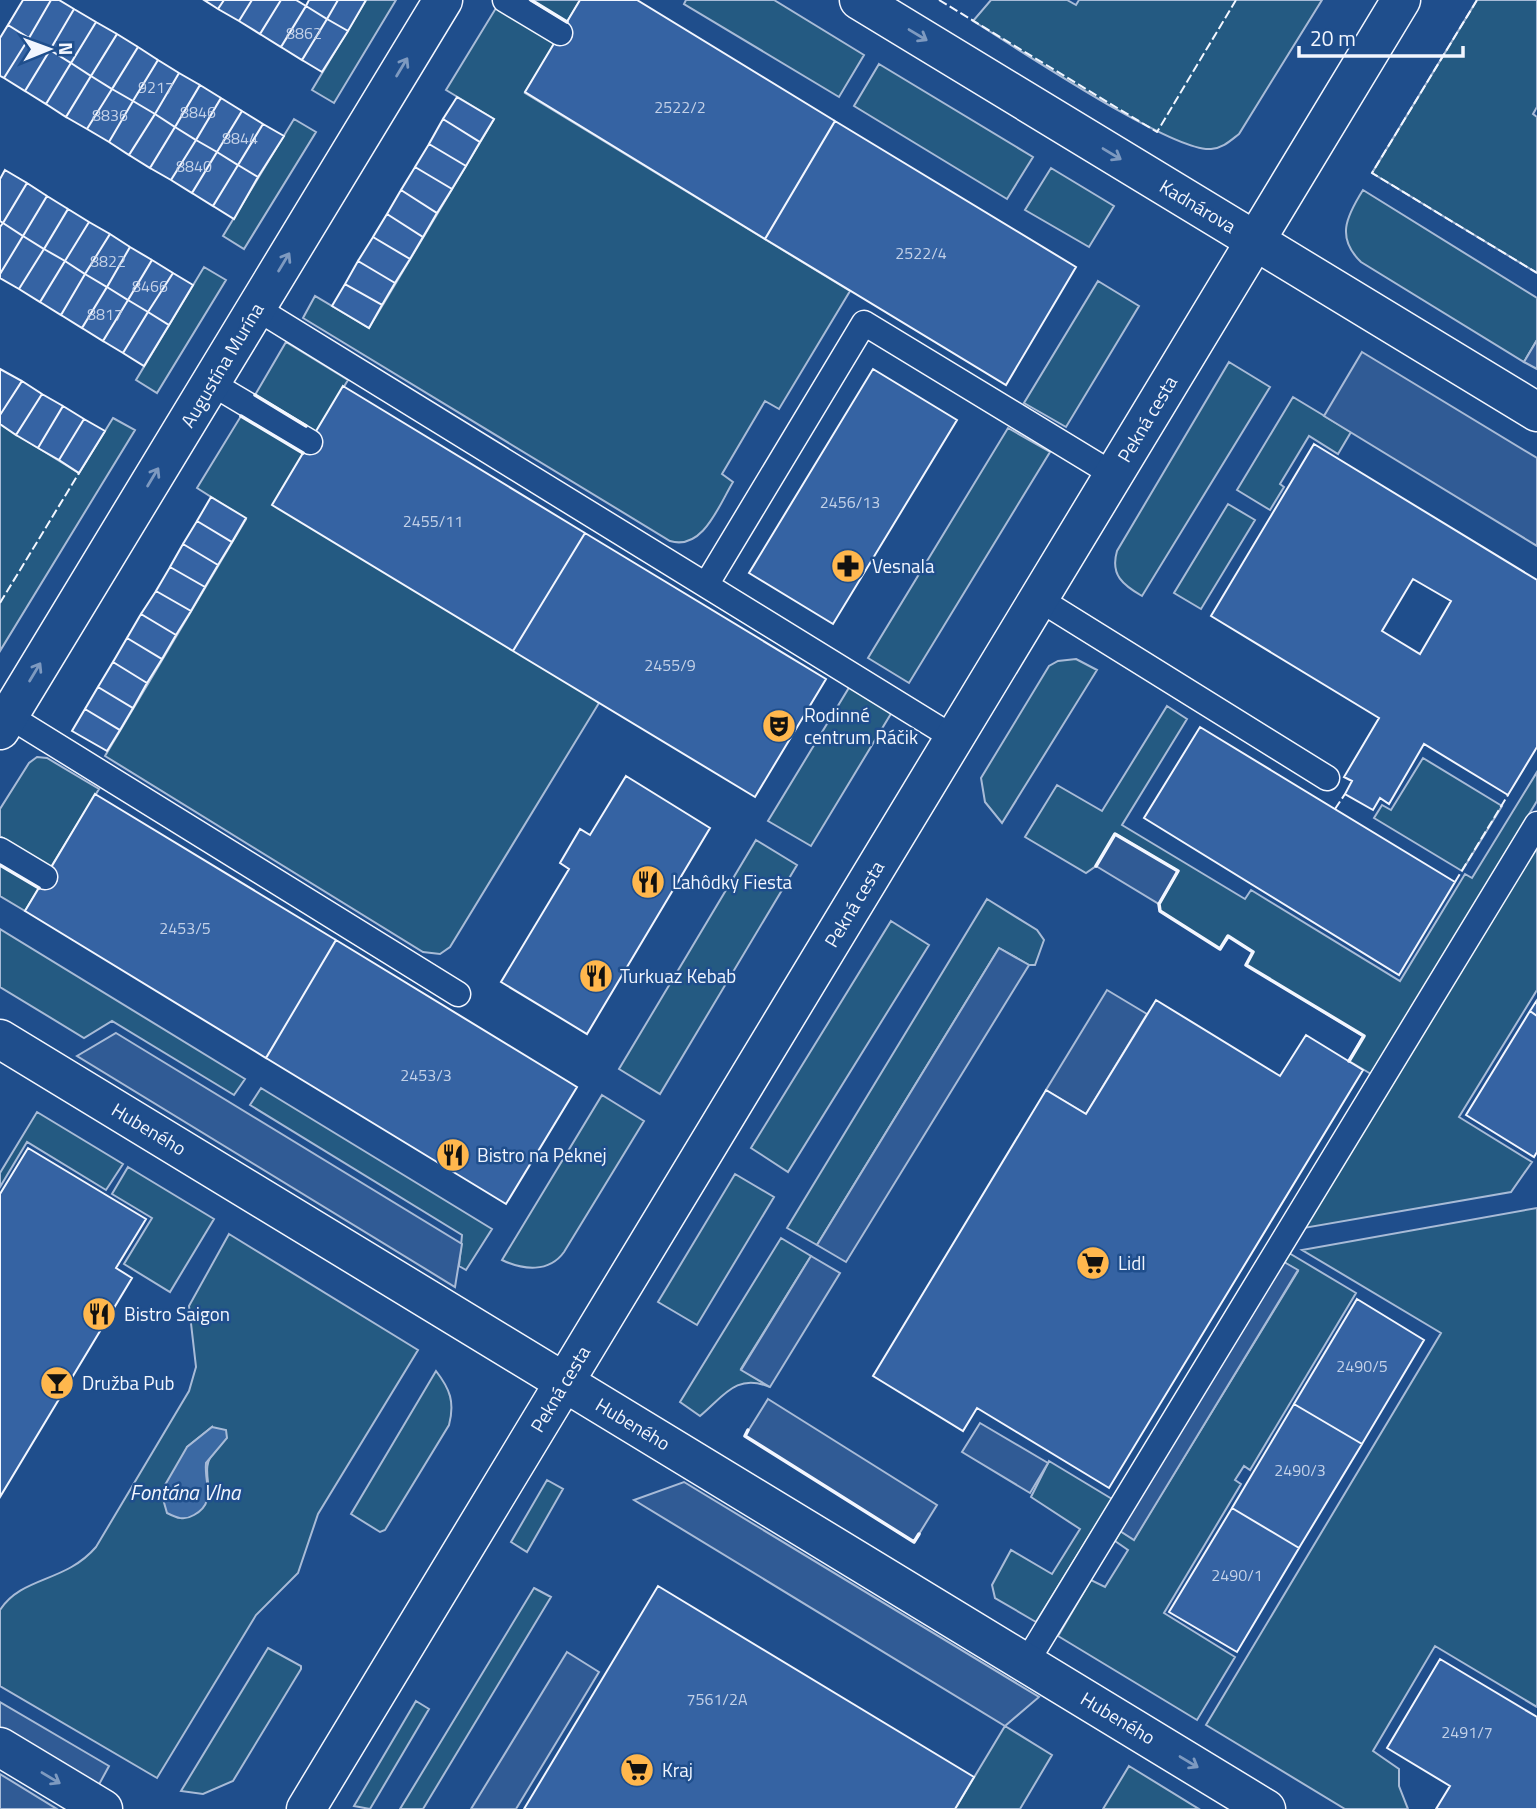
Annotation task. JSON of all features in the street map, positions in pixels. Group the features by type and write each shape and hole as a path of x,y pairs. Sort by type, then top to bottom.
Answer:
{"street":[{"name":"Augustína Murína","path":"4,723 443,0"},
{"name":"Kadnárova","path":"859,0 1537,412"},
{"name":"Pekná cesta","path":"306,1809 1401,0"},
{"name":"Hubeného","path":"0,1039 1266,1809"},
{"path":"0,1747 103,1809"}],"lane":[{"path":"505,0 560,33"},
{"path":"256,308 954,738"},
{"path":"706,584 863,323 1114,475"},
{"path":"211,383 310,442"},
{"path":"1040,599 1327,778"},
{"path":"4,723 458,994"},
{"path":"1026,1663 1537,824"},
{"path":"0,850 45,877"}],"shaded area":[{"path":"366,0 396,0 334,103 312,90"},
{"path":"531,0 580,0 567,22"},
{"path":"686,0 774,0 864,55 839,97 684,4"},
{"path":"991,0 1067,0 1076,5 1079,0 1322,0 1239,134 1223,146 1211,149 1192,146 1130,117 973,21"},
{"path":"1477,0 1537,0 1537,107 1533,114 1537,117 1537,273 1372,173"},
{"path":"496,8 555,43 525,93 850,291 779,409 765,401 722,474 733,482 709,524 692,539 670,541 303,318 315,296 369,328 494,119 446,90"},
{"path":"879,64 1033,157 1007,199 854,106"},
{"path":"294,119 316,132 244,249 223,236"},
{"path":"1051,168 1114,206 1089,247 1025,210"},
{"path":"1363,190 1537,298 1537,340 1524,362 1361,262 1348,244 1346,227"},
{"path":"204,267 226,280 157,393 136,380"},
{"path":"1098,281 1139,306 1066,427 1024,403"},
{"path":"1537,340 1537,369 1524,362"},
{"path":"286,342 348,380 316,432 255,395"},
{"path":"1362,352 1537,458 1537,546 1324,416"},
{"path":"1229,362 1270,387 1142,596 1129,588 1117,573 1117,551"},
{"path":"1293,397 1351,432 1338,454 1309,436 1280,484 1284,487 1270,510 1237,490"},
{"path":"241,416 303,453 599,703 450,947 440,954 423,952 105,756 246,519 197,488"},
{"path":"113,418 135,430 0,651 0,424 79,473"},
{"path":"1008,428 1050,452 909,683 868,658"},
{"path":"1228,504 1255,520 1201,609 1174,593"},
{"path":"1076,659 1097,670 1002,823 985,802 981,778 1049,666 1058,661"},
{"path":"850,686 892,712 811,846 768,821"},
{"path":"1167,706 1187,719 1122,825 1245,899 1251,890 1400,981 1465,874 1472,878 1537,772 1537,801 1371,1074 1349,1061 1363,1036 1246,965 1253,952 1229,937 1220,949 1160,911 1159,904 1178,871 1116,834 1096,866 1086,873 1025,837 1057,785 1102,811"},
{"path":"37,757 47,758 99,789 51,867 0,836 0,809 29,763"},
{"path":"1423,758 1502,806 1462,871 1374,818 1382,805 1391,810"},
{"path":"1115,834 1178,871 1159,904 1096,866"},
{"path":"756,840 797,865 660,1094 619,1069"},
{"path":"1537,846 1537,990 1459,1117 1532,1162 1511,1192 1304,1228"},
{"path":"0,865 39,888 25,911 0,896"},
{"path":"987,899 1037,930 1044,940 1035,965 1029,965 999,948 817,1245 787,1228"},
{"path":"891,921 929,945 788,1172 751,1148"},
{"path":"0,929 245,1079 234,1095 112,1021 84,1038 0,987"},
{"path":"999,948 1029,965 846,1262 817,1245"},
{"path":"1107,990 1147,1014 1086,1114 1046,1090"},
{"path":"116,1033 462,1244 455,1287 77,1056"},
{"path":"261,1088 492,1229 466,1270 459,1266 462,1235 250,1105"},
{"path":"602,1095 644,1121 558,1259 551,1264 535,1268 502,1260"},
{"path":"37,1112 123,1164 106,1190 27,1142 0,1187 0,1173"},
{"path":"128,1167 214,1219 170,1292 124,1264 152,1218 112,1194"},
{"path":"735,1174 774,1197 697,1325 658,1302"},
{"path":"1537,1208 1537,1707 1435,1646 1373,1751 1399,1769 1399,1786 1408,1809 1345,1809 1206,1725 1441,1333 1302,1250"},
{"path":"229,1234 418,1350 318,1514 298,1573 256,1615 157,1778 0,1686 0,1610 20,1591 71,1567 96,1547 189,1391 196,1367 189,1306","holes":["212,1427 215,1450 207,1468 209,1499 187,1447"]},
{"path":"781,1238 811,1256 741,1369 770,1387 758,1383 739,1385 724,1394 700,1416 680,1402"},
{"path":"1289,1253 1356,1293 1250,1470 1244,1466 1235,1480 1241,1484 1164,1613 1235,1657 1197,1720 1058,1636 1091,1580 1105,1587 1128,1550 1115,1541 1120,1531 1134,1539 1298,1271 1284,1262"},
{"path":"811,1256 840,1273 770,1387 741,1370"},
{"path":"1284,1262 1298,1270 1134,1540 1120,1531"},
{"path":"436,1371 450,1396 449,1425 385,1530 380,1532 351,1514"},
{"path":"768,1399 937,1505 914,1542 745,1436"},
{"path":"980,1423 1048,1463 1030,1493 962,1452"},
{"path":"1049,1461 1112,1499 1036,1622 995,1598 992,1585 1011,1550 1052,1574 1080,1529 1031,1497"},
{"path":"547,1480 563,1489 527,1552 511,1542"},
{"path":"684,1482 1039,1697 1005,1726 634,1500"},
{"path":"534,1588 551,1597 423,1809 400,1809"},
{"path":"268,1648 301,1666 301,1669 233,1781 203,1794 181,1791"},
{"path":"567,1652 599,1672 516,1809 471,1809"},
{"path":"416,1701 429,1709 370,1809 354,1806"},
{"path":"0,1702 109,1766 90,1801 0,1747"},
{"path":"1005,1726 1052,1755 1020,1809 955,1809"},
{"path":"1129,1766 1199,1809 1103,1809"},
{"path":"0,1774 57,1809 0,1809"}],"water":[{"name":"Fontána Vlna","path":"212,1427 226,1430 227,1438 206,1463 208,1492 205,1504 201,1510 187,1518 167,1513 161,1492 187,1447"}],"building":[{"path":"23,0 51,0 29,38 8,25"},
{"path":"51,0 59,0 74,9 50,50 29,38"},
{"path":"204,0 224,0 218,9"},
{"path":"224,0 252,0 239,21 218,9"},
{"path":"252,0 281,0 260,34 239,21"},
{"path":"281,0 296,0 306,6 281,47 260,34"},
{"path":"309,0 338,0 327,19 306,6"},
{"path":"338,0 366,0 348,31 327,19"},
{"path":"580,0 637,0 835,121 765,239 525,92"},
{"path":"306,6 327,19 302,60 281,47"},
{"path":"74,9 96,22 71,63 50,50"},
{"path":"327,19 348,31 322,72 302,60"},
{"path":"96,22 117,34 91,76 71,63"},
{"path":"8,25 29,38 4,78 0,76 0,38"},
{"path":"117,34 138,47 112,89 91,76"},
{"path":"29,38 50,50 25,91 4,78"},
{"path":"138,47 158,60 133,101 112,89"},
{"path":"50,50 71,63 46,104 25,91"},
{"path":"158,60 179,73 155,114 133,101"},
{"path":"71,63 91,76 66,117 46,104"},
{"path":"179,73 200,85 175,127 155,114"},
{"path":"91,76 112,89 87,129 66,117"},
{"path":"200,85 221,98 196,140 175,127"},
{"path":"112,89 133,101 109,142 87,129"},
{"path":"457,97 494,119 480,142 443,119"},
{"path":"221,98 242,111 217,152 196,140"},
{"path":"133,101 155,114 129,155 109,142"},
{"path":"242,111 263,124 238,165 217,152"},
{"path":"155,114 175,127 150,168 129,155"},
{"path":"443,119 480,142 466,166 429,144"},
{"path":"835,121 1076,267 1006,385 765,239"},
{"path":"263,124 284,136 258,177 238,165"},
{"path":"175,127 196,140 171,180 150,168"},
{"path":"196,140 217,152 192,193 171,180"},
{"path":"429,144 466,166 452,189 415,167"},
{"path":"217,152 238,165 213,206 192,193"},
{"path":"238,165 258,177 234,219 213,206"},
{"path":"415,167 452,189 437,213 401,190"},
{"path":"5,170 27,183 3,223 0,221 0,179"},
{"path":"27,183 47,196 23,236 3,223"},
{"path":"401,190 437,213 423,237 387,214"},
{"path":"47,196 68,209 44,249 23,236"},
{"path":"68,209 89,222 65,261 44,249"},
{"path":"387,214 423,237 410,259 373,237"},
{"path":"89,222 110,234 85,274 65,261"},
{"path":"3,223 23,236 0,274 0,227"},
{"path":"110,234 130,247 107,287 85,274"},
{"path":"23,236 44,249 19,289 0,278 0,274"},
{"path":"373,237 410,259 395,283 358,261"},
{"path":"130,247 152,260 128,300 107,287"},
{"path":"44,249 65,261 40,302 19,289"},
{"path":"152,260 173,273 148,312 128,300"},
{"path":"65,261 85,274 61,315 40,302"},
{"path":"358,261 395,283 382,305 345,284"},
{"path":"173,273 193,285 169,325 148,312"},
{"path":"85,274 107,287 82,328 61,315"},
{"path":"345,284 382,305 369,328 332,306"},
{"path":"107,287 128,300 103,341 82,328"},
{"path":"128,300 148,312 123,353 103,341"},
{"path":"148,312 169,325 144,366 123,353"},
{"path":"0,369 22,381 0,415"},
{"path":"873,369 957,420 833,624 749,573"},
{"path":"22,381 42,394 16,435 0,424 0,415"},
{"path":"343,386 585,533 513,651 272,505"},
{"path":"42,394 63,406 38,448 16,435"},
{"path":"63,406 84,419 59,460 38,448"},
{"path":"84,419 105,431 79,473 59,460"},
{"path":"1314,444 1537,580 1537,747 1508,795 1424,744 1389,804 1380,798 1373,810 1345,794 1352,781 1344,777 1379,718 1211,616","holes":["1413,579 1451,601 1420,654 1382,631"]},
{"path":"211,497 246,518 232,542 197,521"},
{"path":"197,521 232,542 218,565 183,544"},
{"path":"585,533 826,679 755,797 513,651"},
{"path":"183,544 218,565 205,587 170,567"},
{"path":"170,567 205,587 191,611 156,591"},
{"path":"156,591 191,611 176,635 141,614"},
{"path":"141,614 176,635 162,659 127,638"},
{"path":"127,638 162,659 147,683 113,662"},
{"path":"113,662 147,683 133,708 98,687"},
{"path":"98,687 133,708 120,730 85,709"},
{"path":"85,709 120,730 107,751 72,731"},
{"path":"1200,727 1455,882 1399,975 1144,818"},
{"path":"626,776 710,828 587,1034 501,982 569,869 560,863 580,829 590,835"},
{"path":"95,794 336,940 266,1058 25,911"},
{"path":"336,940 577,1087 506,1204 266,1058"},
{"name":"Lidl","path":"1156,1000 1280,1076 1306,1035 1363,1070 1109,1488 977,1408 963,1431 873,1376 1046,1090 1086,1114"},
{"path":"1537,1000 1537,1016 1530,1011"},
{"path":"1530,1011 1537,1016 1537,1152 1534,1157 1466,1115"},
{"path":"28,1148 146,1219 116,1268 132,1278 0,1497 0,1194"},
{"path":"1357,1299 1424,1340 1362,1444 1294,1404"},
{"path":"1294,1404 1362,1444 1299,1548 1232,1508"},
{"path":"1232,1508 1299,1548 1237,1652 1169,1612"},
{"path":"658,1586 974,1777 955,1809 524,1809"},
{"path":"1440,1659 1537,1717 1537,1809 1436,1809 1450,1786 1387,1748"}],"fence":[{"path":"939,0 1157,132 1236,0"},
{"path":"1477,0 1372,173 1537,273"},
{"path":"0,603 79,473"},
{"path":"1335,809 1345,794"},
{"path":"1455,882 1508,795"}],"wall":[{"path":"531,0 567,22"},
{"path":"255,395 306,426"},
{"path":"241,416 303,453"},
{"path":"1096,866 1115,834 1178,871 1159,904 1160,911 1220,949 1228,936 1253,952 1246,965 1364,1036 1349,1061"},
{"path":"0,865 39,888"},
{"path":"748,1430 745,1436 914,1542 919,1534"}],"place":[{"name":"Vesnala","path":"848,566"},
{"name":"Rodinné centrum Ráčik","path":"779,726"},
{"name":"Lahôdky Fiesta","path":"648,882"},
{"name":"Turkuaz Kebab","path":"596,976"},
{"name":"Bistro na Peknej","path":"453,1155"},
{"name":"Lidl","path":"1093,1263"},
{"name":"Bistro Saigon","path":"99,1314"},
{"name":"Družba Pub","path":"57,1383"},
{"name":"Kraj","path":"637,1770"}]}
